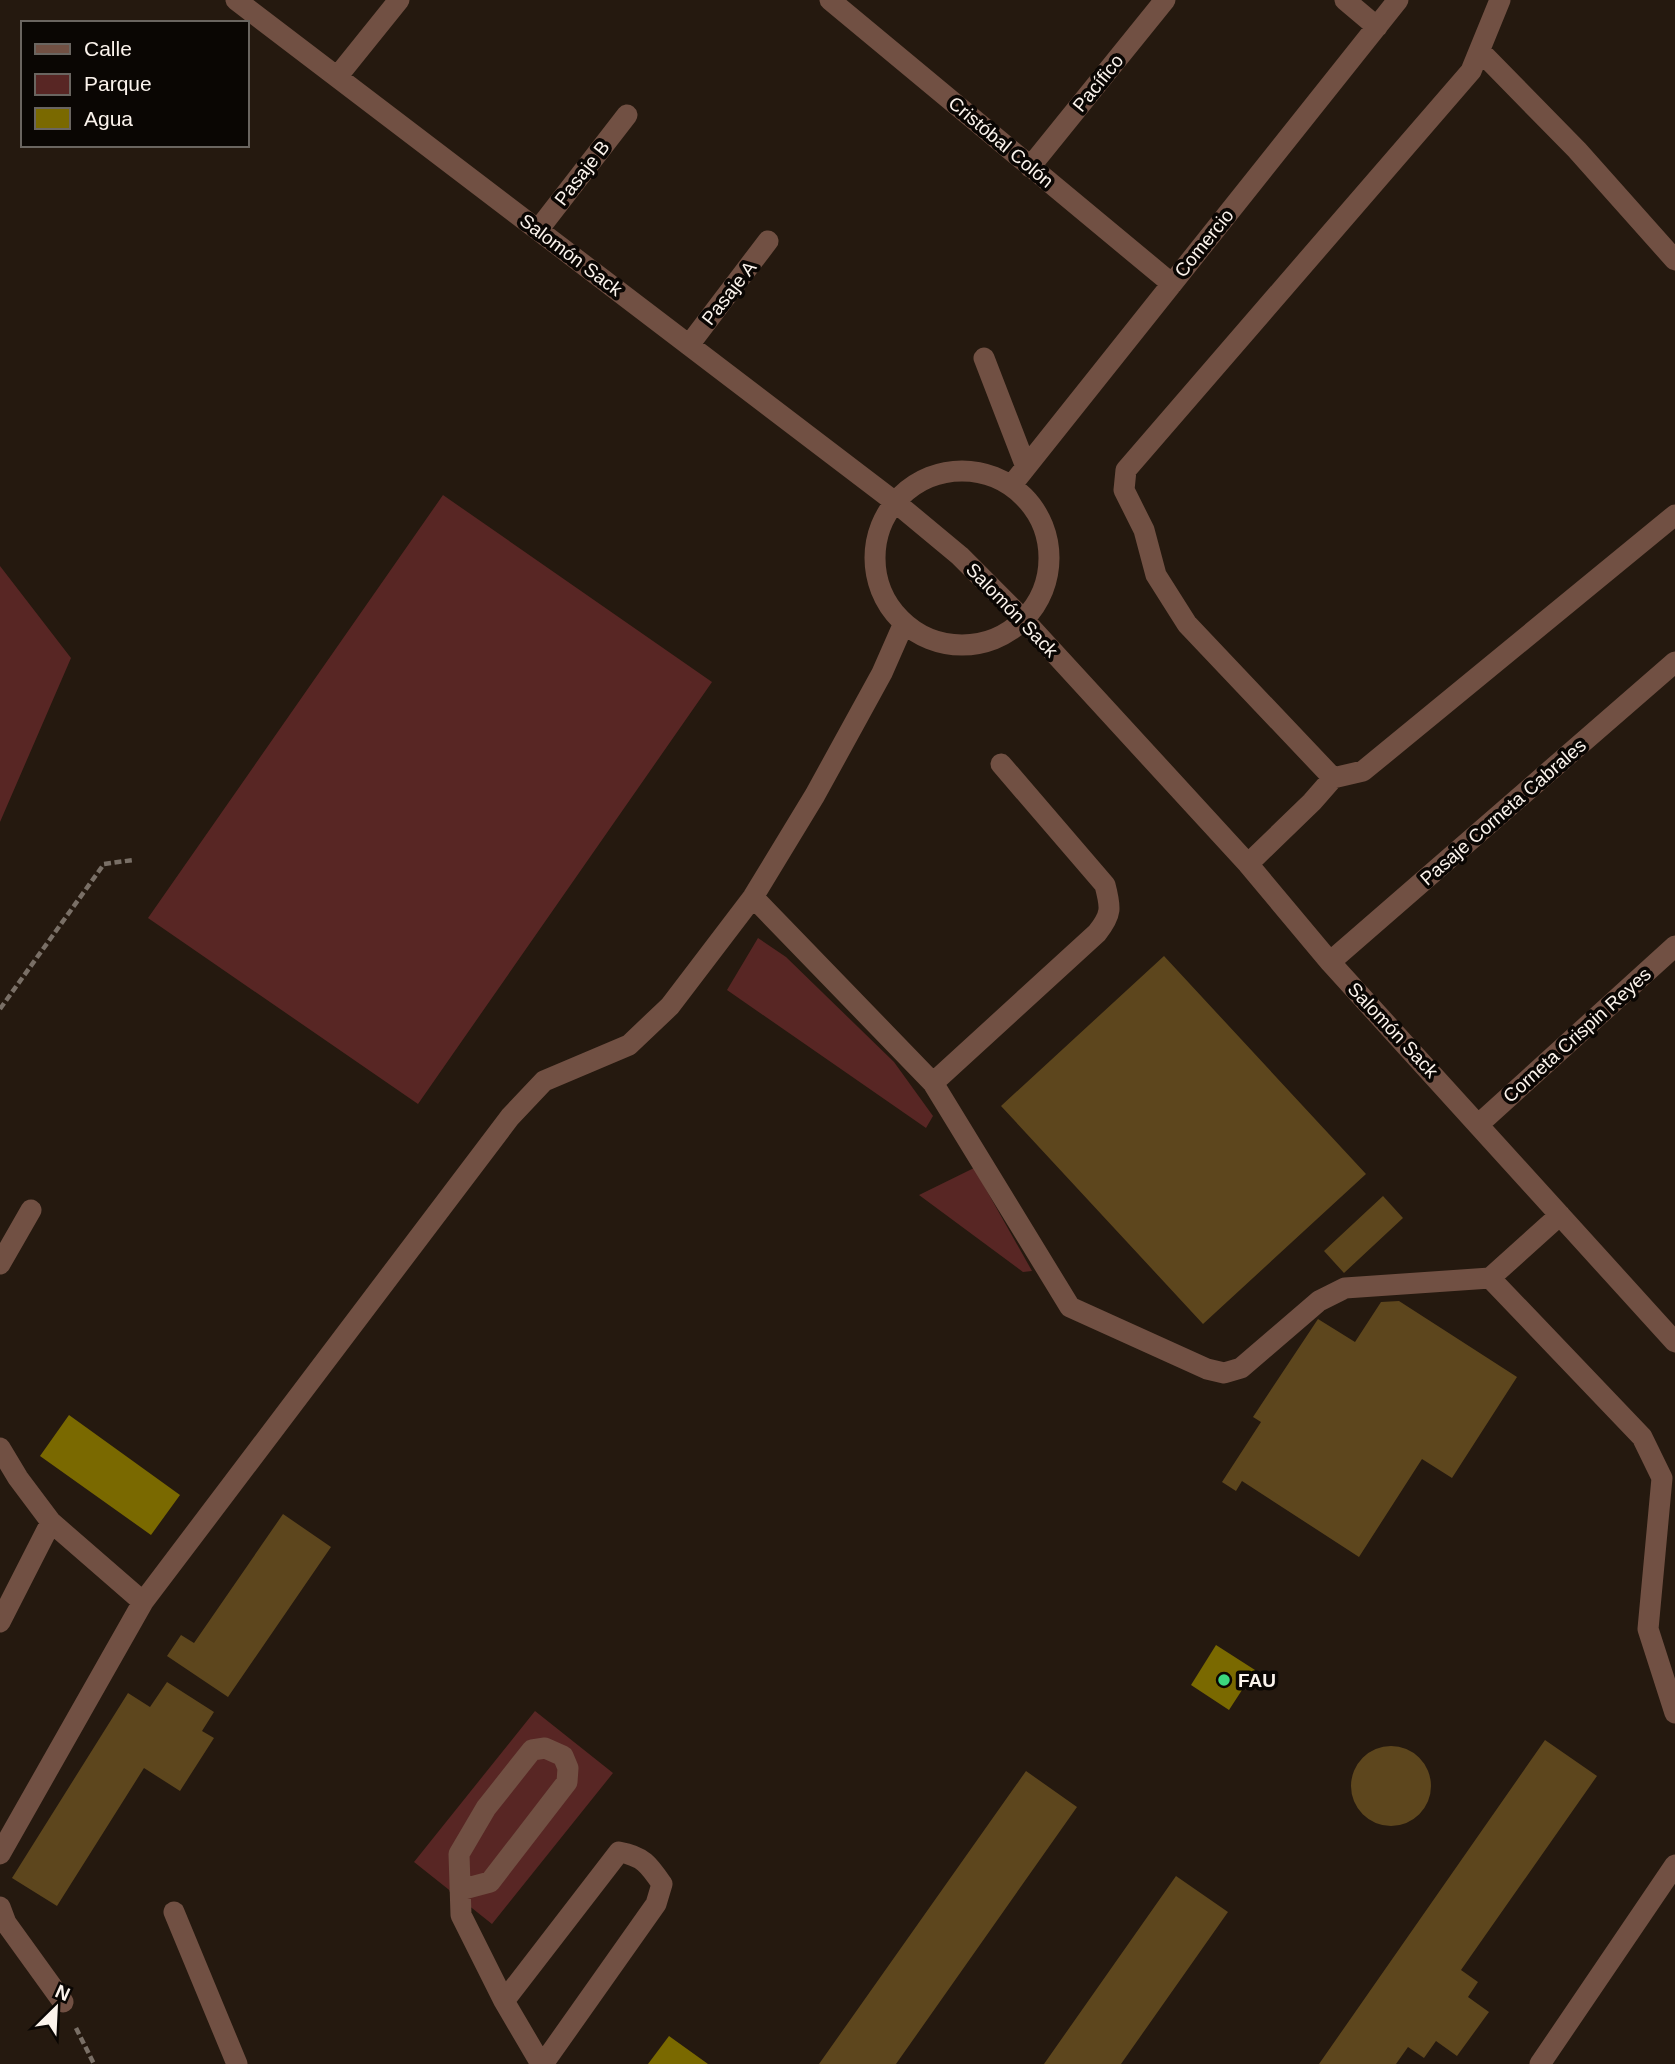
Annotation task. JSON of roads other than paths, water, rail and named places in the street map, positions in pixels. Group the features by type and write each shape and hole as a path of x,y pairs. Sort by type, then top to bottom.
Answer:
{"street":[{"name":"Salomón Sack","path":"236,0 895,502 960,555 1024,620 1248,864 1330,962 1559,1214 1667,1318 1675,1342"},
{"path":"337,77 399,0"},
{"name":"Cristóbal Colón","path":"830,0 1172,284"},
{"name":"Pacífico","path":"1030,167 1165,0"},
{"path":"1345,0 1377,27"},
{"name":"Comercio","path":"1011,486 1398,0"},
{"path":"1333,778 1187,624 1156,575 1144,530 1124,490 1126,470 1471,71 1500,0"},
{"path":"1480,51 1577,150 1675,260"},
{"name":"Pasaje B","path":"538,230 627,115"},
{"name":"Pasaje A","path":"689,345 768,241"},
{"path":"984,358 1026,467"},
{"path":"959,470 995,477 1011,486 1026,498 1046,531 1049,569 1045,587 1036,605 1024,620 1009,632 993,640 974,644 937,642 904,623 881,592 874,555 884,518 895,502 916,484 941,473 959,470"},
{"path":"1248,864 1333,778 1363,771 1675,515"},
{"path":"0,1854 143,1602 510,1117 544,1081 629,1045 670,1006 753,897 815,795 882,673 904,623"},
{"name":"Pasaje Corneta Cabrales","path":"1330,962 1675,662"},
{"path":"933,1083 1097,933 1107,920 1111,907 1105,885 1001,764"},
{"path":"753,897 933,1083 1070,1307 1208,1369 1224,1373 1241,1368 1320,1301 1345,1288 1490,1278 1559,1214"},
{"name":"Corneta Crispin Reyes","path":"1479,1124 1675,946"},
{"path":"0,1264 31,1210"},
{"path":"1490,1278 1642,1437 1662,1478 1648,1629 1675,1713"},
{"path":"0,1448 18,1478 51,1522 143,1602"},
{"path":"0,1622 51,1522"},
{"path":"460,1890 490,1882 567,1782 568,1768 563,1756 545,1748 532,1750 486,1808 459,1854 460,1890 461,1915 504,2001 542,2064 656,1904 662,1884 649,1866 635,1854 619,1852 504,2001"},
{"path":"1540,2064 1675,1865"},
{"path":"0,1908 6,1923 63,2002"},
{"path":"174,1912 237,2064"}],"water":[{"path":"69,1415 180,1495 151,1535 40,1456"},
{"path":"1216,1645 1255,1670 1229,1710 1191,1685"},
{"path":"669,2036 708,2064 648,2064"}],"place":[{"name":"FAU","path":"1224,1680"}]}
